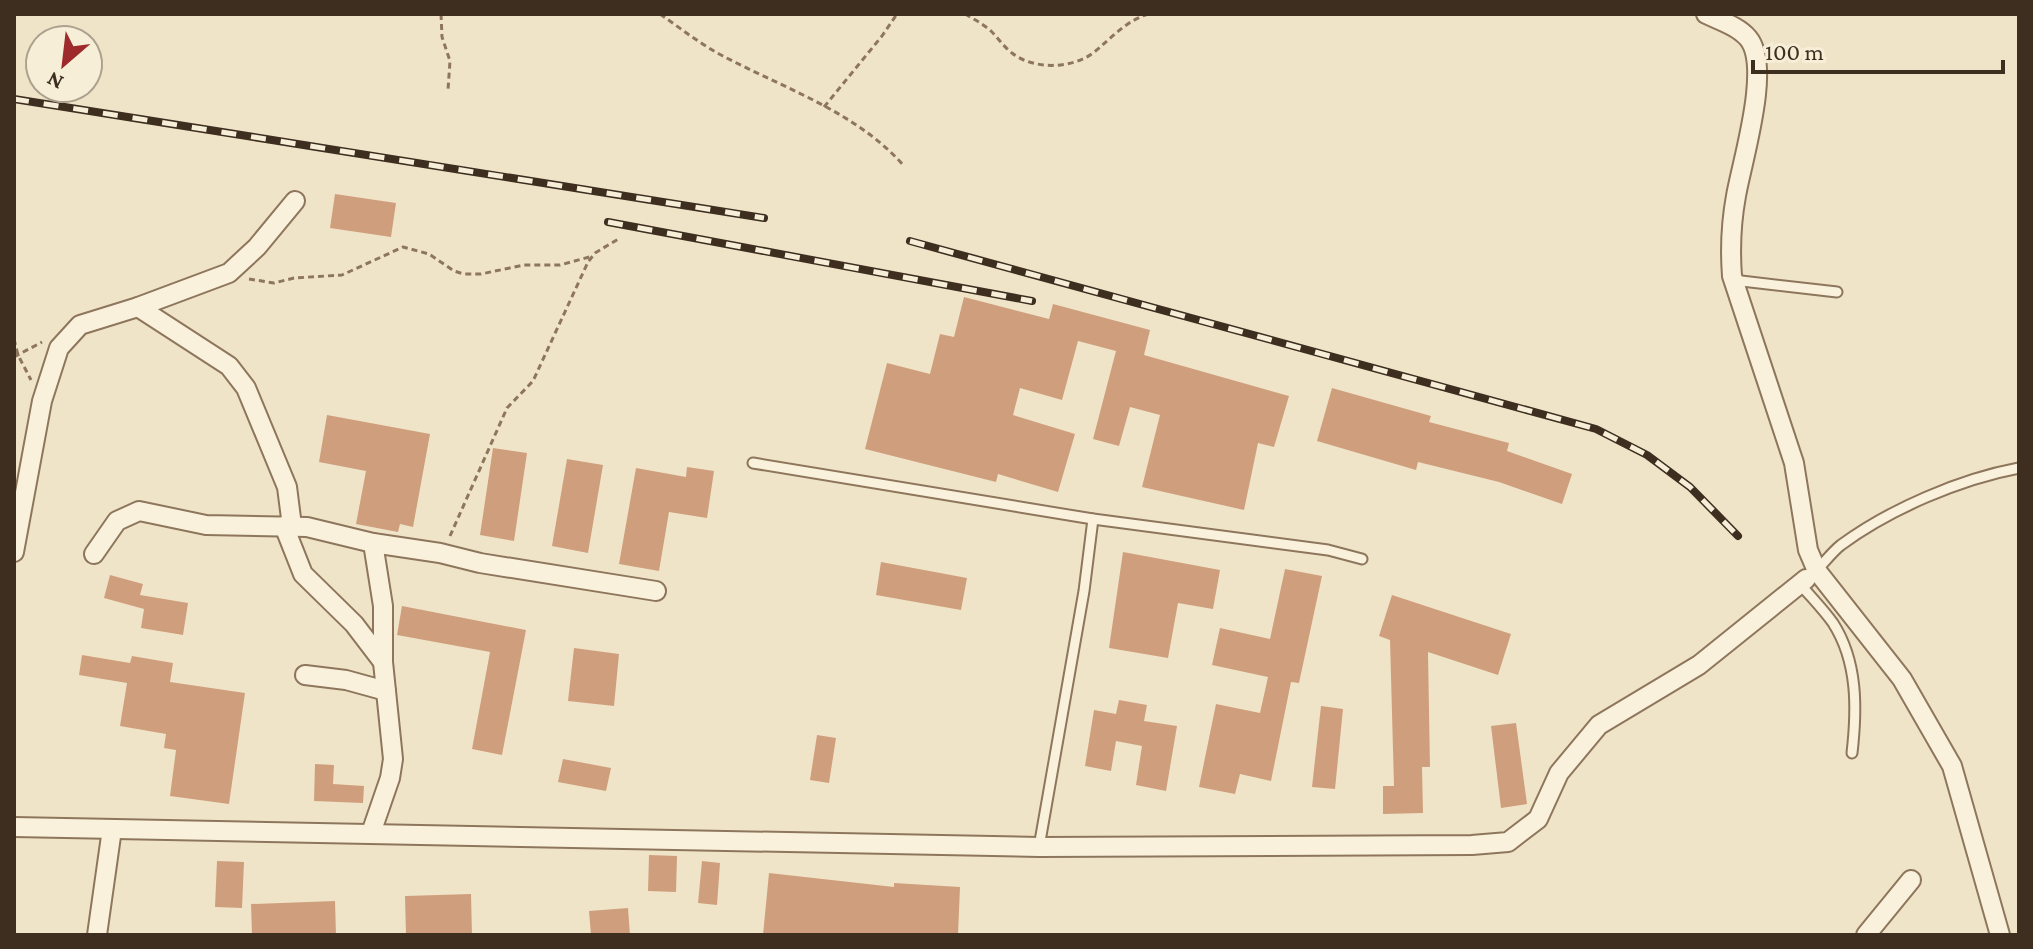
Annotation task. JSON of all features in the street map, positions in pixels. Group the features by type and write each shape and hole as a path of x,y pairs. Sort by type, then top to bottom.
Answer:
{"street":[{"path":"1706,14 1738,29 1750,39 1755,52 1758,85 1731,226 1733,280 1794,463 1808,550 1808,578 1902,679 1952,766 2000,935"},
{"path":"14,552 42,401 59,348 80,325 229,273 257,247 295,201"},
{"path":"138,307 229,366 246,388 287,487 288,526 303,574 354,624 383,662"},
{"path":"94,554 117,521 139,511 206,525 288,526 334,532 373,543 440,553 480,563 656,591"},
{"path":"371,833 390,778 393,759 383,662 383,606 373,543"},
{"path":"14,827 1039,847 1456,845 1508,842 1538,819 1559,773 1599,725 1699,665 1808,578"},
{"path":"305,675 346,680 386,691"},
{"path":"97,935 112,829"},
{"path":"1866,935 1911,880"}],"lane":[{"path":"1733,280 1837,292"},
{"path":"753,463 1093,519 1328,550 1362,559"},
{"path":"1852,753 1853,677 1845,650 1808,578 1839,547 1907,507 1989,473 2019,468"},
{"path":"1039,847 1084,591 1093,519"}],"path":[{"path":"441,14 442,37 450,61 448,90"},
{"path":"660,14 722,56 824,107 882,142 904,166"},
{"path":"824,107 897,14"},
{"path":"965,14 988,28 1012,53 1023,59 1056,65 1077,62 1092,55 1121,27 1148,14"},
{"path":"229,273 274,283 294,278 329,277 355,271 403,247 429,254 454,271 481,274 524,265 560,265 593,256 620,238"},
{"path":"440,553 457,524 507,408 533,381 581,275 593,256"},
{"path":"14,339 18,355 42,401"}],"building":[{"path":"335,194 396,203 391,237 330,228"},
{"path":"964,297 1049,319 1053,304 1150,330 1144,355 1289,396 1274,447 1258,443 1244,510 1142,487 1160,415 1130,407 1119,446 1093,439 1116,351 1078,341 1062,400 1020,388 1013,415 1075,434 1058,492 998,474 996,482 865,449 887,363 930,374 940,334 954,337"},
{"path":"1332,388 1431,416 1429,422 1509,443 1507,451 1572,474 1562,504 1499,482 1418,462 1416,470 1317,441"},
{"path":"327,415 430,434 413,527 400,524 398,532 356,524 366,471 319,462"},
{"path":"493,448 527,453 514,541 480,535"},
{"path":"567,459 603,465 588,553 552,546"},
{"path":"687,467 714,471 707,518 669,512 659,571 619,564 636,468 686,477"},
{"path":"1123,552 1220,570 1213,609 1178,603 1168,658 1109,648"},
{"path":"881,562 967,578 961,610 876,595"},
{"path":"1285,569 1322,576 1299,683 1291,682 1271,781 1240,774 1235,794 1199,787 1216,704 1260,713 1268,677 1212,665 1220,628 1270,639"},
{"path":"110,575 143,584 140,595 188,603 183,635 141,628 144,609 104,598"},
{"path":"1392,595 1511,634 1498,675 1428,652 1430,767 1422,767 1423,813 1383,814 1383,786 1394,786 1390,640 1379,636"},
{"path":"402,606 526,630 502,755 472,749 490,652 397,635"},
{"path":"574,648 619,654 614,706 568,701"},
{"path":"82,655 130,663 132,656 173,663 170,682 245,693 229,804 170,796 176,750 164,748 166,734 120,726 127,683 79,675"},
{"path":"1119,700 1147,705 1144,721 1177,726 1166,791 1136,785 1142,746 1116,741 1111,771 1085,766 1094,710 1116,714"},
{"path":"1321,706 1343,709 1335,789 1312,787"},
{"path":"1516,723 1527,804 1501,808 1491,726"},
{"path":"817,735 836,738 829,783 810,780"},
{"path":"563,759 611,768 606,791 558,782"},
{"path":"315,764 334,765 333,784 364,786 363,803 314,801"},
{"path":"649,855 677,856 676,892 648,891"},
{"path":"217,861 244,862 242,908 215,907"},
{"path":"702,861 720,863 717,905 698,903"},
{"path":"769,873 894,887 894,883 960,887 958,935 763,935"},
{"path":"471,894 472,935 406,935 405,896"},
{"path":"335,901 336,935 252,935 251,904"},
{"path":"628,908 630,935 591,935 589,911"}],"railway":[{"path":"14,99 764,218"},
{"path":"608,222 1032,301"},
{"path":"910,241 1596,429 1647,455 1690,487 1738,536"}]}
